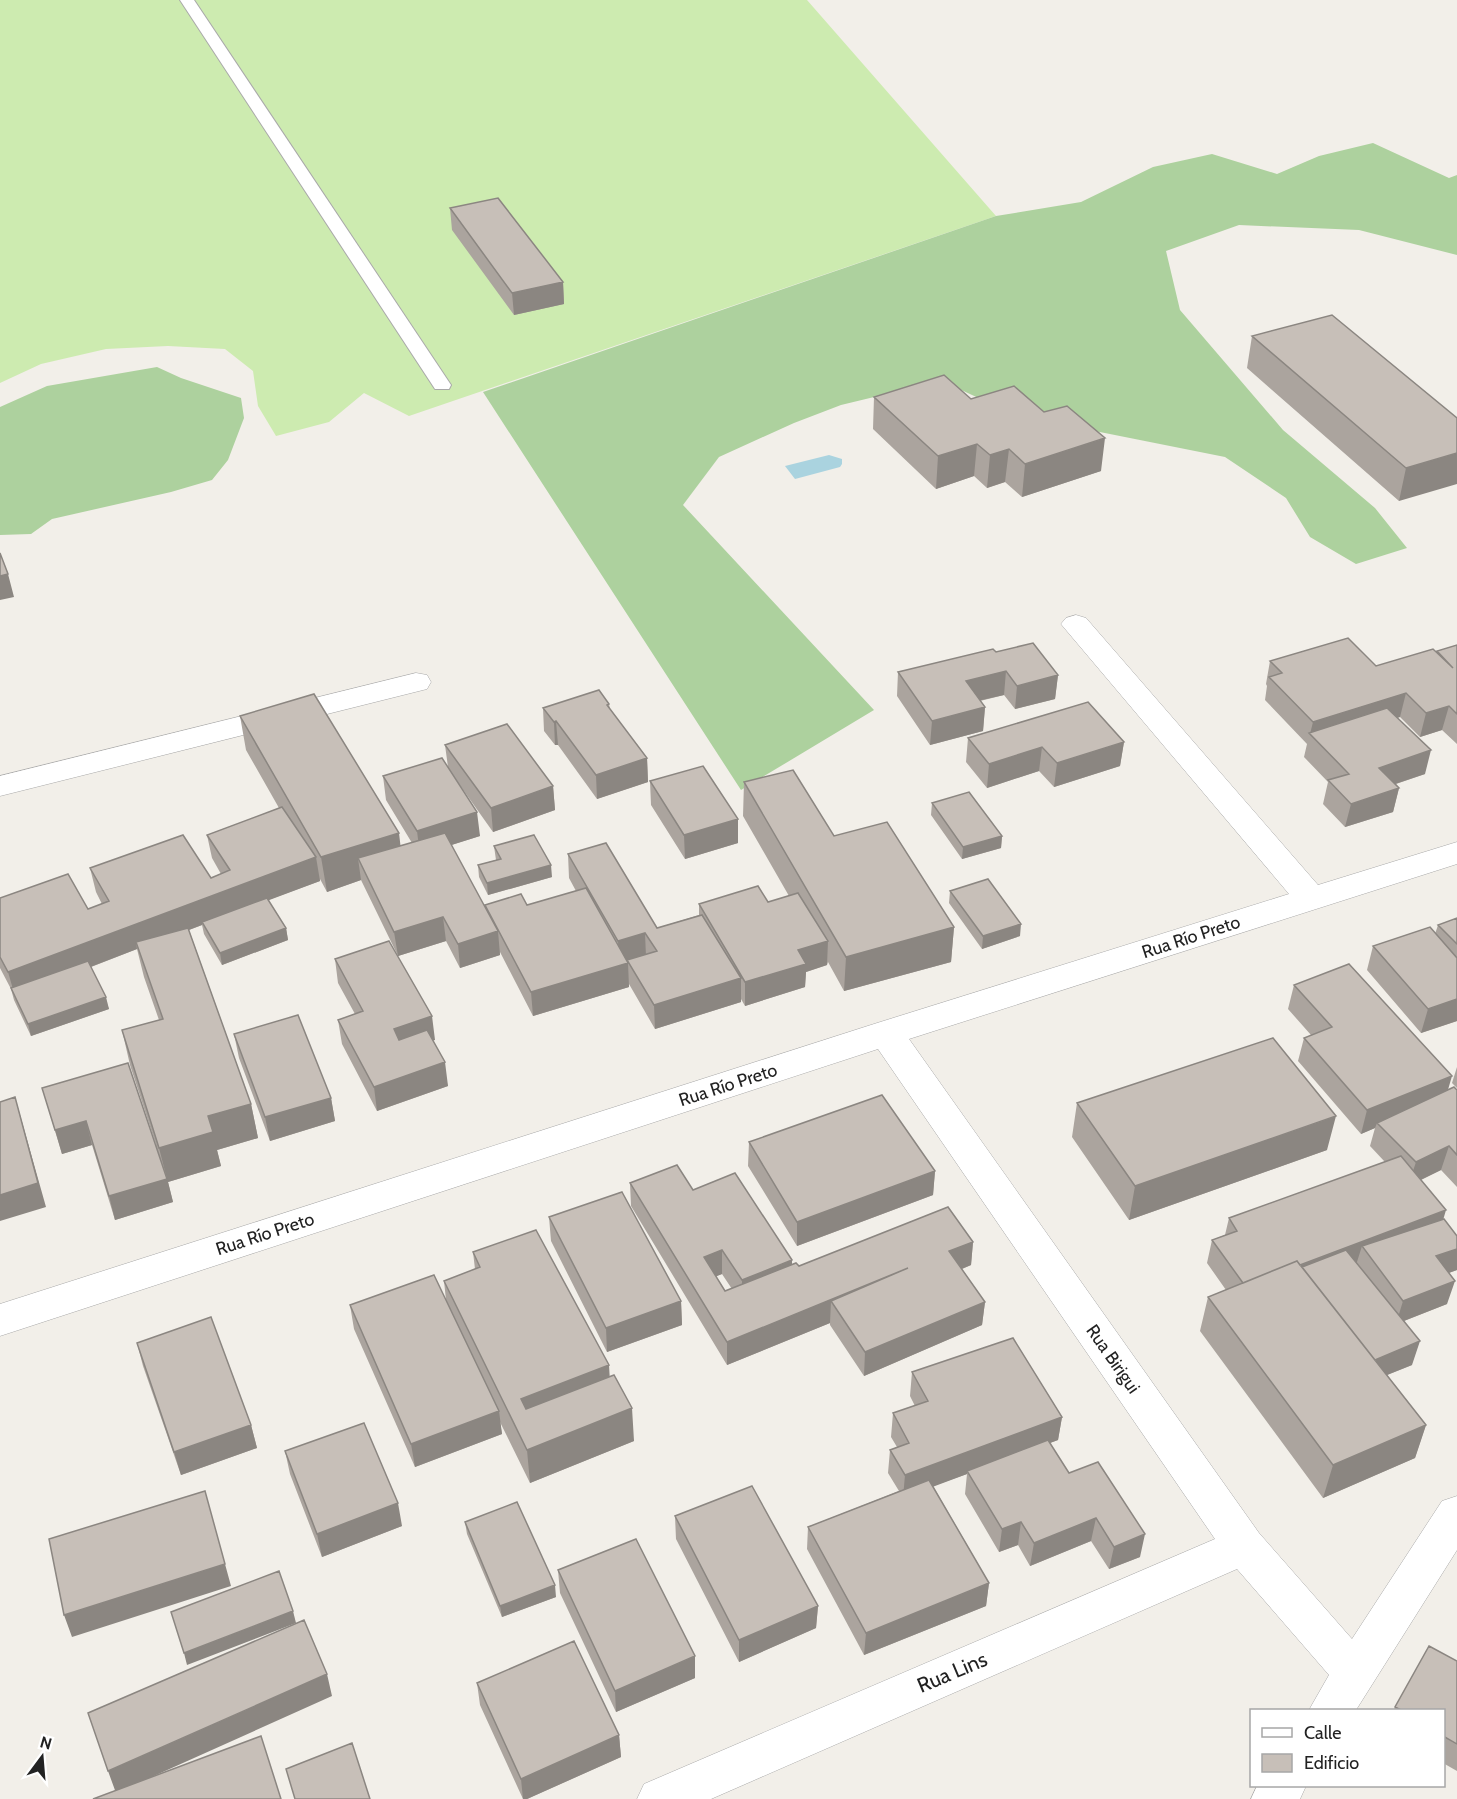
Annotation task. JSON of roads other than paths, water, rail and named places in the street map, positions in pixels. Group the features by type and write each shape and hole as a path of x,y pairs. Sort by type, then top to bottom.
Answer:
{"street":[{"path":"1076,624 1311,899"},
{"path":"0,786 416,682"},
{"name":"Rua Río Preto","path":"0,1320 886,1034 1457,853"},
{"name":"Rua Birigui","path":"886,1034 1244,1546 1355,1674"},
{"path":"1333,1709 1457,1514"},
{"name":"Rua Lins","path":"660,1799 1244,1546"}],"lane":[{"path":"187,0 442,385"}],"water":[{"path":"829,455 842,459 840,467 795,479 785,466"}]}
